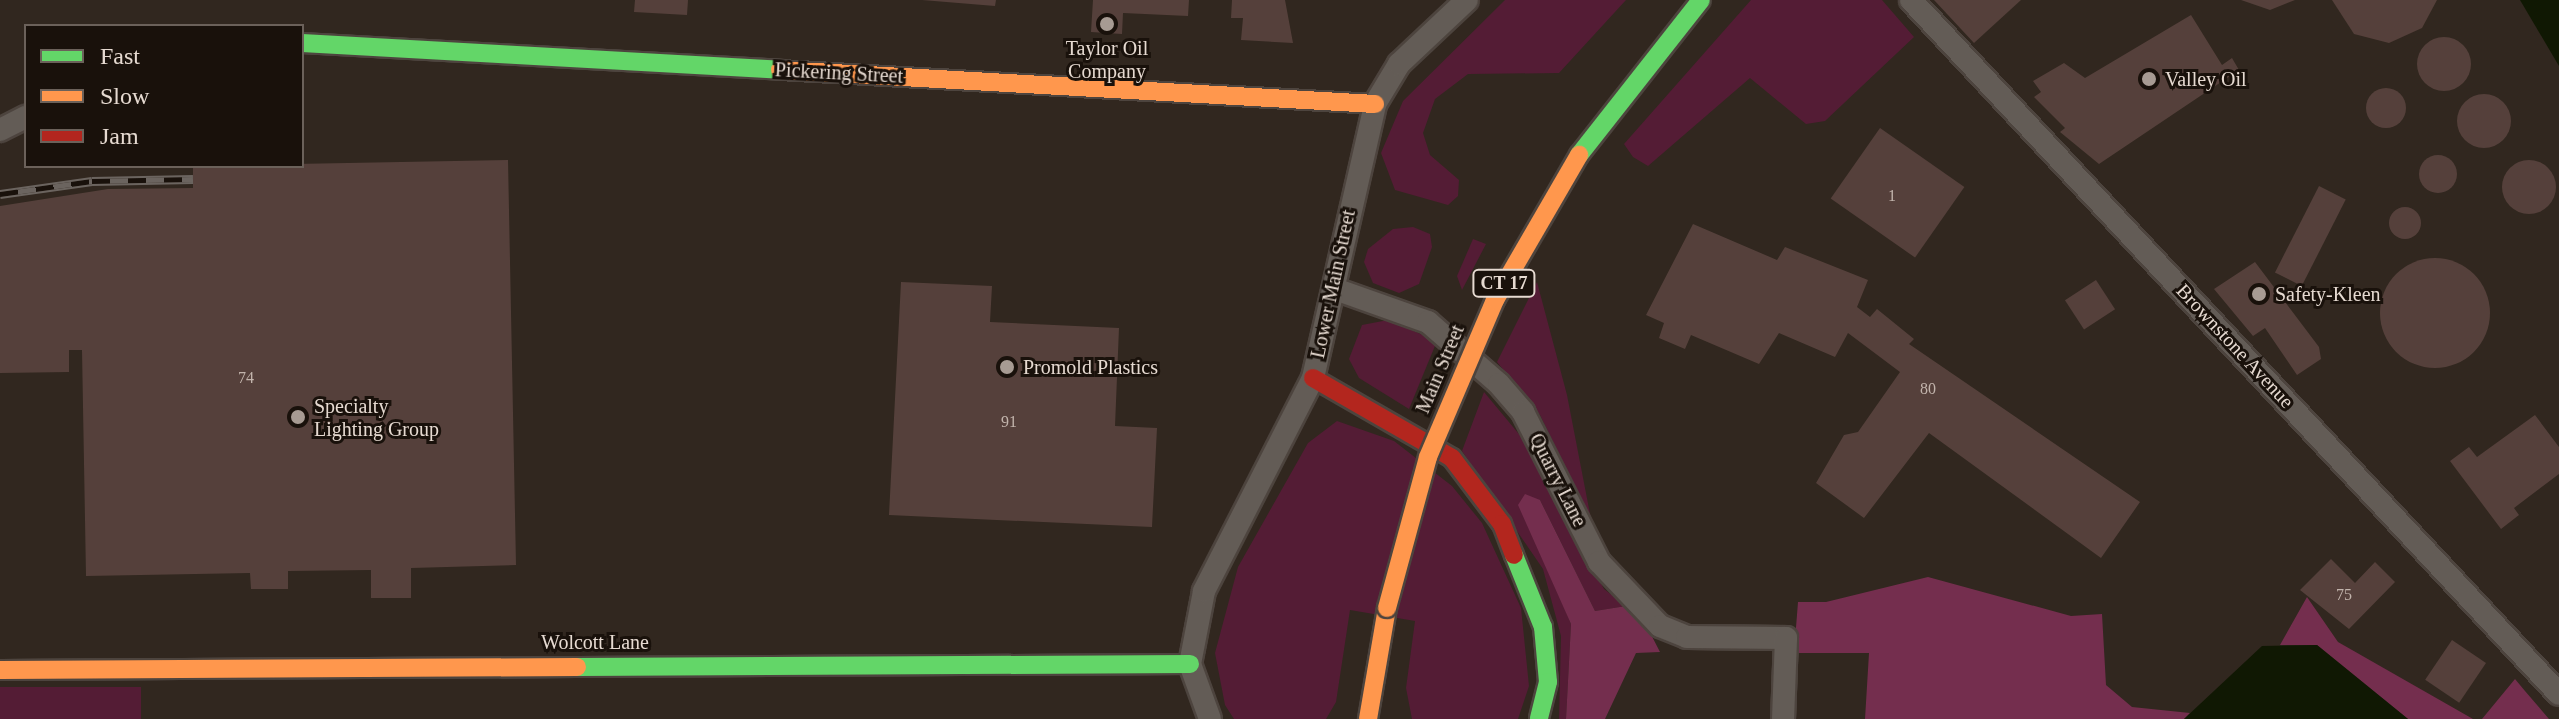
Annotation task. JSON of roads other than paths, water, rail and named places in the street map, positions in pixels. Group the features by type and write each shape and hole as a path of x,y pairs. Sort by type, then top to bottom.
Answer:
{"main road":[{"name":"Main Street","path":"1367,716 1387,608 1428,457 1495,300 1583,148 1701,0"},
{"name":"Pickering Street","path":"304,43 1375,104"},
{"path":"1313,378 1452,458 1502,524 1543,627 1548,668 1539,719"},
{"name":"Wolcott Lane","path":"0,670 1190,664"}],"street":[{"name":"Lower Main Street","path":"1190,664 1213,565 1313,378 1375,104 1399,64 1467,0"},
{"name":"Brownstone Avenue","path":"1911,0 2559,694"},
{"path":"0,130 24,118"},
{"name":"Quarry Lane","path":"1335,289 1428,322 1499,384 1523,412 1599,562 1660,626 1687,637 1786,638 1783,719"},
{"path":"1190,664 1210,719"}],"railway":[{"path":"0,194 92,181 193,179"}],"place":[{"name":"Taylor Oil Company","path":"1107,24"},
{"name":"Valley Oil","path":"2149,79"},
{"name":"Safety-Kleen","path":"2259,294"},
{"name":"Promold Plastics","path":"1007,367"},
{"name":"Specialty Lighting Group","path":"298,417"}]}
